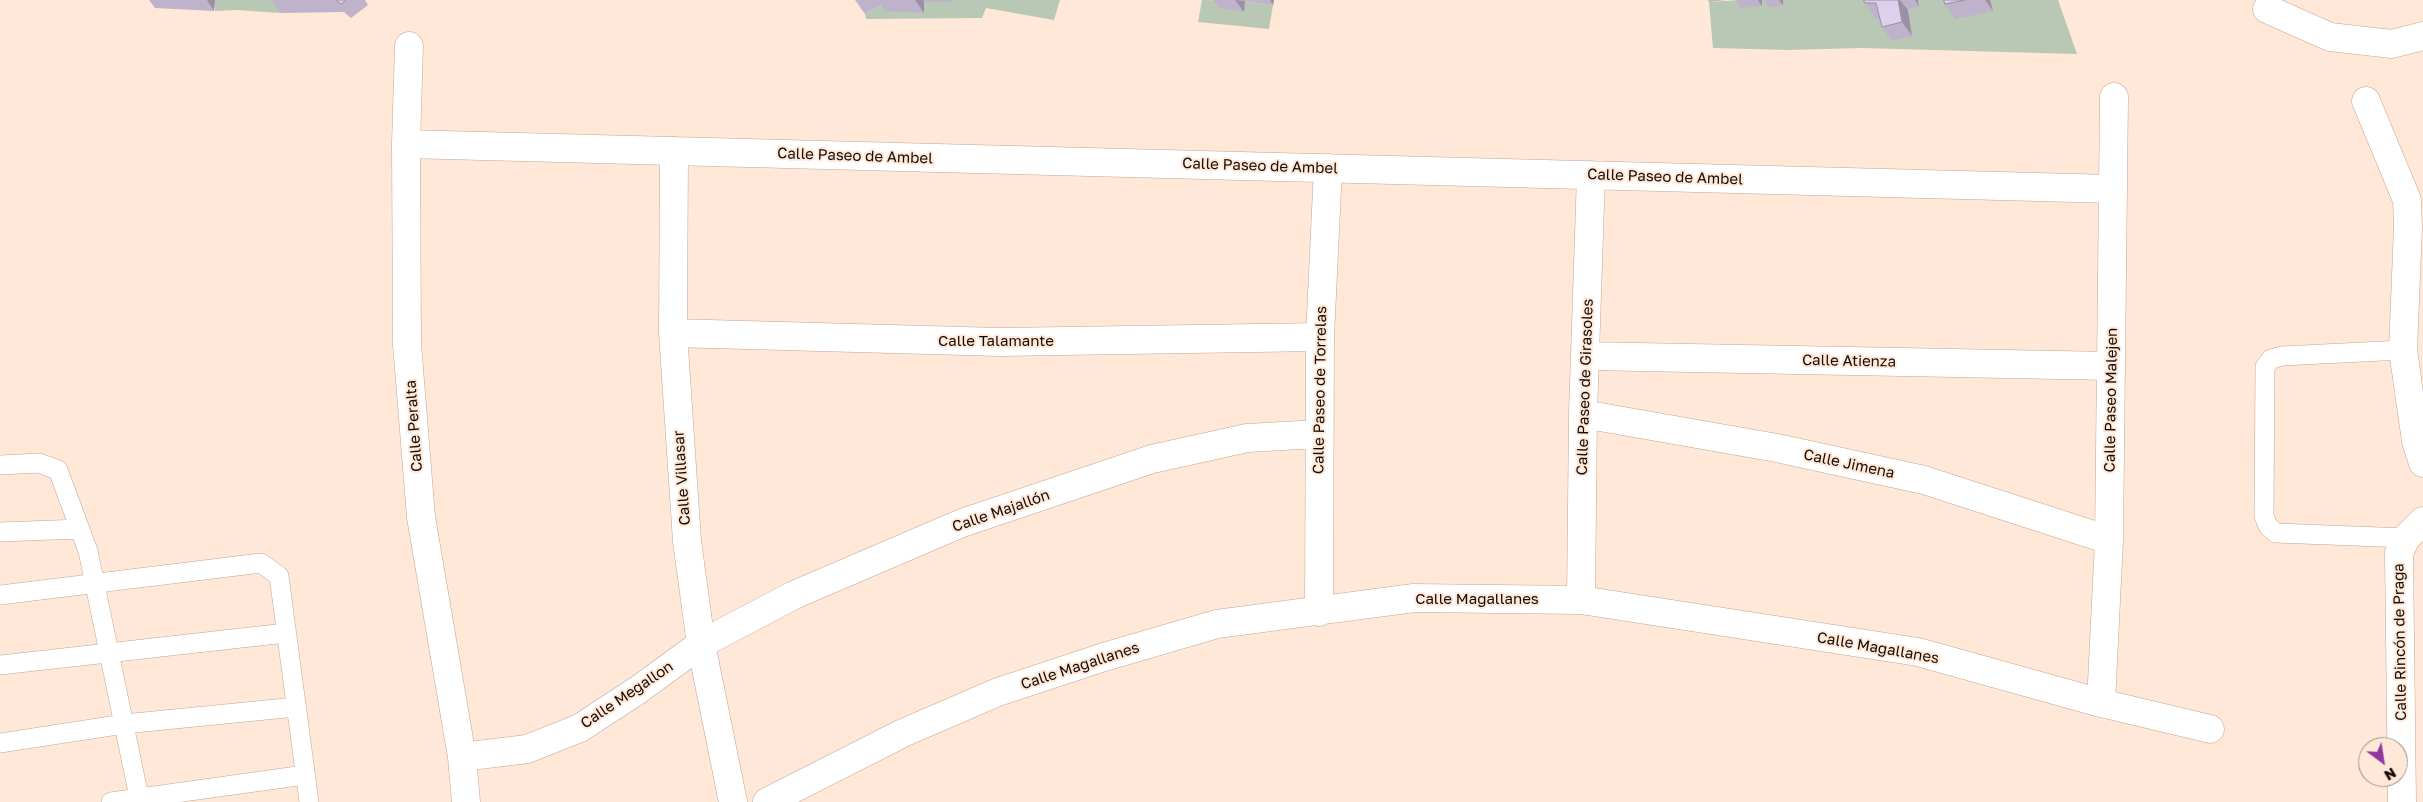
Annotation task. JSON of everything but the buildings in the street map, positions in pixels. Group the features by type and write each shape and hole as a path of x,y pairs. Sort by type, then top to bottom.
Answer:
{"street":[{"path":"2267,9 2330,38 2392,44 2423,36"},
{"name":"Calle Peralta","path":"409,46 406,144 407,344 421,518 462,757 466,802"},
{"name":"Calle Paseo Malejen","path":"2101,703 2110,540 2114,97"},
{"path":"2366,101 2407,200 2408,227 2403,350 2416,441 2423,463"},
{"name":"Calle Paseo de Ambel","path":"406,144 2113,189"},
{"name":"Calle Villasar","path":"674,151 673,333 687,541 701,644 733,802"},
{"name":"Calle Paseo de Torrelas","path":"1319,612 1320,336 1328,168"},
{"name":"Calle Paseo de Girasoles","path":"1581,600 1583,414 1591,175"},
{"name":"Calle Talamante","path":"673,333 1000,342 1320,336"},
{"name":"Calle Atienza","path":"1586,356 2111,366"},
{"name":"Calle Jimena","path":"1583,414 1776,448 1924,480 2110,540"},
{"name":"Calle Majallón","path":"701,644 794,595 962,523 1152,459 1247,438 1319,434"},
{"name":"Calle Rincón de Praga","path":"2402,802 2398,553 2414,529"},
{"name":"Calle Magallanes","path":"767,802 902,732 998,692 1104,657 1217,624 1414,598 1581,600 1918,652 2101,703 2210,729"},
{"name":"Calle Megallon","path":"462,757 527,749 580,728 638,690 701,644"},
{"path":"2416,802 2423,798"}],"lane":[{"path":"2403,350 2282,356 2272,359 2265,367 2264,516 2268,526 2276,533 2414,529"},
{"path":"0,465 38,463 58,470 88,550 140,800"},
{"path":"0,532 80,528"},
{"path":"0,594 95,585 261,563 279,576 309,802"},
{"path":"0,665 286,632"},
{"path":"0,743 124,724 296,707"},
{"path":"112,802 140,800 305,775"}],"green space":[{"path":"215,0 282,0 281,13 236,10 215,11"},
{"path":"951,0 1060,0 1054,20 986,8 982,18 866,19 865,14 885,3 924,13 924,2 951,2"},
{"path":"1202,0 1245,1 1273,5 1269,29 1198,22"},
{"path":"1740,0 1762,6 1762,0 1871,0 1886,17 1912,36 1908,10 1919,7 1918,0 2058,0 2077,54 1863,48 1788,50 1713,48 1709,2"}]}
